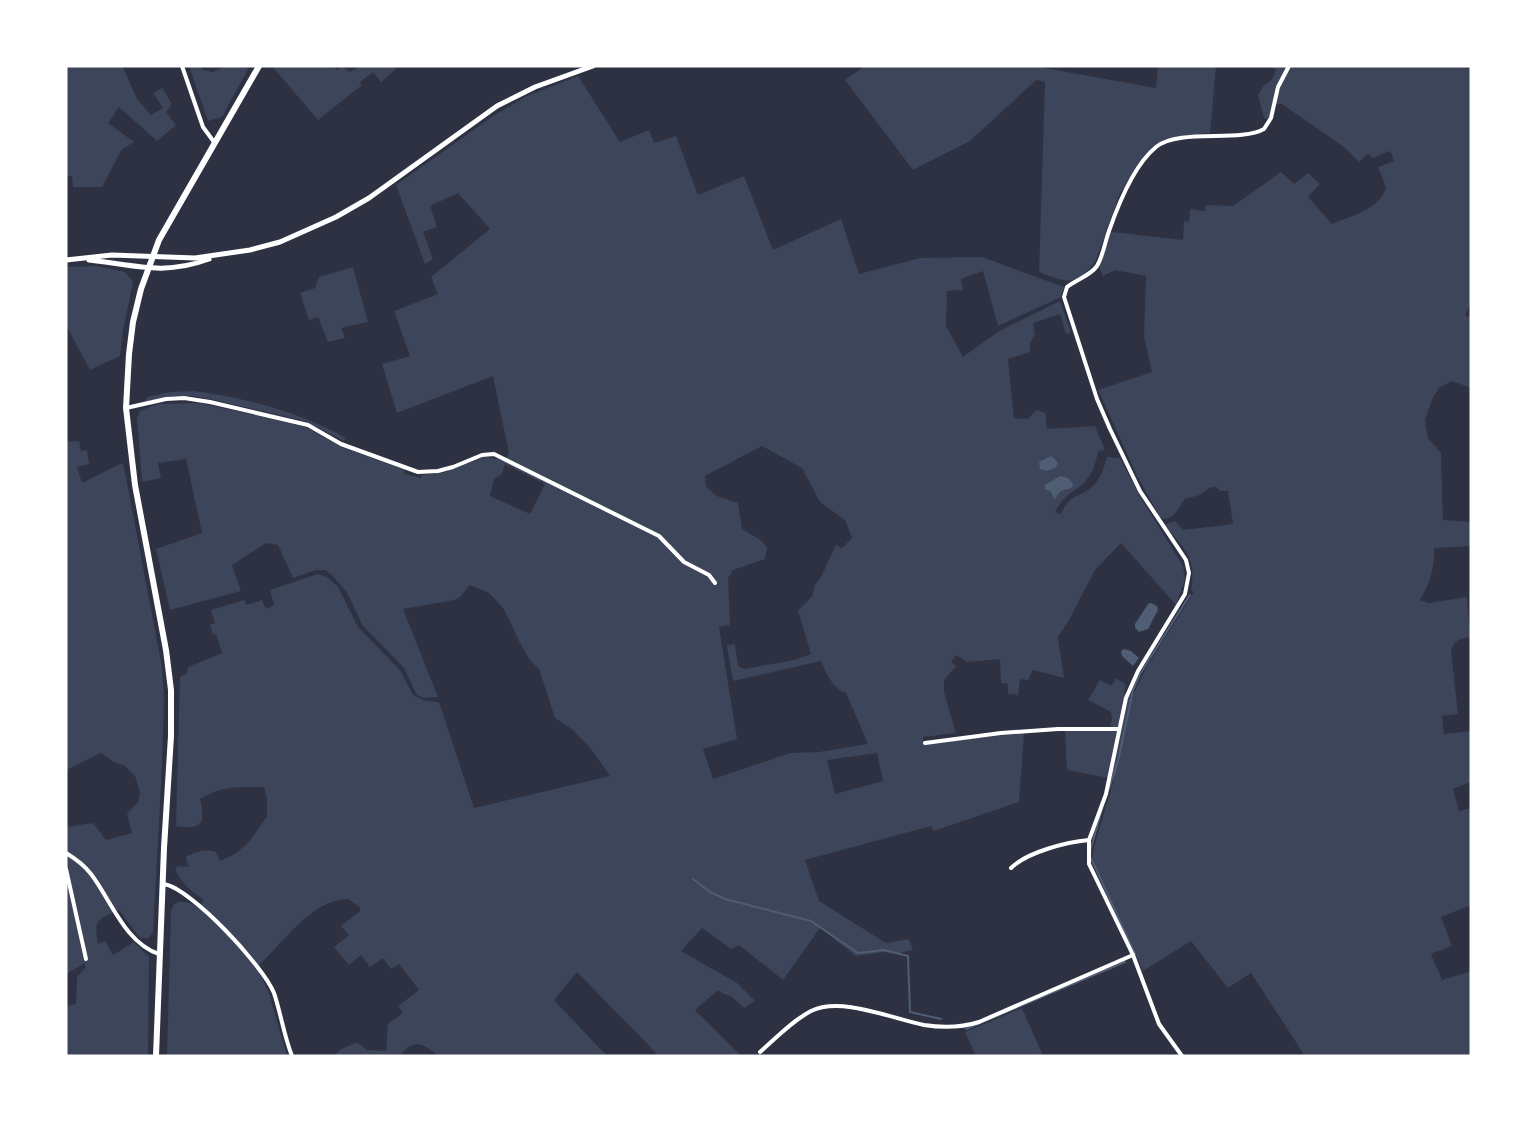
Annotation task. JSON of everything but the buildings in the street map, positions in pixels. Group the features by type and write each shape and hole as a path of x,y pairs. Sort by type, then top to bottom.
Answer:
{"main road":[{"path":"156,1056 171,736 171,690 166,650 135,485 126,408 133,322 148,269 166,228 259,66"},
{"path":"66,260 112,255 195,258 250,250 280,242 336,218 394,181 497,106 535,87 593,66"},
{"path":"81,259 148,269 189,266 219,255"}],"street":[{"path":"182,66 203,127 215,143"},
{"path":"1182,1056 1159,1024 1133,955 1089,864 1089,840 1106,794 1126,698 1138,671 1185,594 1190,573 1186,560 1160,524 1136,483 1110,429 1066,306 1065,294 1070,285 1089,274 1098,263 1122,195 1156,147 1175,140 1210,135 1255,133 1264,129 1271,118 1278,87 1289,66"},
{"path":"126,408 166,399 184,398 210,402 308,425 341,444 418,472 438,471 482,455 495,454 659,536 684,562 709,576 715,583"},
{"path":"925,743 1001,733 1058,729 1119,729"},
{"path":"1011,868 1018,861 1071,842 1089,840"},
{"path":"66,853 79,861 91,874 136,941 160,954"},
{"path":"66,869 86,959"},
{"path":"164,885 172,886 189,897 257,965 274,993 292,1056"},
{"path":"760,1052 781,1033 812,1011 833,1006 850,1007 924,1025 961,1027 979,1023 1133,955"}],"shaded area":[{"path":"66,66 125,66 123,67 137,99 151,115 163,108 153,93 162,88 172,104 166,112 176,125 157,141 119,107 108,123 134,142 122,149 102,187 73,187 72,176 66,176"},
{"path":"189,66 201,66 202,70 213,72 225,66 247,66 248,69 222,117 208,121"},
{"path":"272,66 333,66 337,70 342,66 350,72 360,66 399,66 381,82 373,72 360,82 362,85 318,120"},
{"path":"865,66 1045,66 1045,68 1156,88 1158,66 1216,66 1210,133 1172,138 1152,147 1120,193 1096,260 1077,279 1057,279 1039,272 1045,82 1036,80 970,141 913,170 845,80"},
{"path":"1269,66 1471,66 1471,303 1465,315 1471,318 1471,388 1452,381 1439,388 1433,397 1425,420 1428,438 1441,453 1443,520 1471,522 1471,546 1434,548 1431,575 1420,600 1429,603 1467,597 1470,637 1458,641 1451,652 1458,714 1442,716 1444,734 1471,731 1471,782 1453,789 1459,811 1471,808 1471,905 1441,917 1452,946 1431,954 1442,980 1471,971 1471,1056 1305,1056 1251,973 1228,988 1191,941 1143,971 1094,866 1092,854 1114,779 1067,770 1065,730 1109,731 1111,712 1088,700 1100,680 1111,686 1116,678 1126,684 1124,693 1133,695 1146,668 1194,592 1191,590 1192,569 1187,554 1164,525 1175,521 1183,530 1233,524 1228,491 1221,491 1216,487 1211,487 1200,495 1185,499 1171,517 1164,519 1160,517 1137,476 1098,390 1152,372 1144,336 1146,276 1115,270 1103,276 1099,266 1111,232 1183,240 1184,221 1189,222 1190,209 1205,211 1206,205 1233,206 1281,172 1294,184 1308,173 1320,184 1308,197 1332,224 1364,211 1378,201 1386,187 1378,167 1394,161 1390,151 1373,158 1368,154 1359,162 1344,147 1282,104 1273,104 1269,120 1264,118 1258,95 1264,85 1272,80 1276,69"},
{"path":"578,76 620,142 649,130 654,143 676,136 698,195 744,176 773,250 841,219 859,274 920,258 982,257 1064,287 1061,297 998,326 983,271 961,279 963,290 947,291 946,326 963,357 999,331 1060,301 1071,332 1066,334 1060,314 1033,323 1035,335 1030,343 1030,352 1008,359 1014,418 1027,419 1037,410 1045,413 1047,429 1095,426 1105,450 1099,451 1088,478 1063,500 1055,512 1061,514 1068,502 1095,484 1102,473 1107,457 1120,458 1141,498 1183,566 1185,579 1176,605 1121,543 1095,570 1058,637 1064,678 1033,670 1028,680 1020,679 1018,695 1008,694 1008,684 1001,683 1000,659 968,662 956,655 951,662 956,666 944,680 944,692 956,733 923,737 924,744 1024,733 1019,802 934,831 931,826 805,860 819,901 886,943 909,939 913,950 895,954 885,952 856,956 820,928 783,980 739,945 731,949 702,928 681,951 737,983 755,1001 744,1008 732,997 718,990 695,1010 741,1056 659,1056 577,972 554,1000 607,1056 439,1056 429,1048 415,1044 400,1056 334,1056 340,1050 357,1042 367,1050 386,1051 388,1024 403,1013 398,1006 419,990 399,964 391,969 383,958 370,967 361,955 349,965 334,947 349,935 341,926 360,911 360,907 348,899 334,901 309,915 257,967 269,993 287,1056 167,1056 171,911 174,904 181,902 200,908 204,900 187,887 175,869 178,866 189,867 187,856 201,851 216,852 220,861 235,854 250,841 267,816 264,787 231,788 217,791 200,799 203,814 197,826 176,826 180,677 187,673 188,667 222,653 216,634 213,635 210,625 215,623 211,610 244,600 246,605 262,600 266,609 274,605 270,590 318,574 327,577 338,587 358,627 400,670 413,695 426,701 439,702 474,808 610,776 591,749 572,729 555,718 539,669 529,659 504,609 489,593 470,585 460,597 454,600 403,609 438,697 423,698 417,695 404,668 363,626 346,591 332,575 325,570 316,570 293,578 278,545 266,543 232,565 241,591 170,610 156,549 202,533 186,459 158,463 161,478 142,482 137,418 140,411 157,404 199,403 305,427 344,448 405,470 404,474 421,478 422,475 446,472 484,457 506,460 509,453 493,376 397,413 382,364 410,356 394,311 438,294 431,277 490,229 458,193 430,206 437,227 423,232 433,259 425,264 396,185 493,116 527,96","holes":["762,446 802,468 820,502 845,520 852,538 842,548 836,545 815,585 812,596 798,611 811,654 794,660 744,669 738,666 735,644 727,645 733,681 821,661 837,688 846,693 868,744 819,752 790,753 713,779 703,749 737,739 719,627 730,625 728,578 733,570 765,559 767,548 762,541 742,529 738,503 717,496 706,487 705,476","505,464 545,484 530,514 490,496 494,479 502,474","877,753 883,781 835,794 827,760"]},
{"path":"97,266 125,272 133,282 120,356 90,370 66,325 66,267"},
{"path":"353,267 368,322 341,328 345,338 328,342 318,317 309,320 300,293 315,288 319,277"},
{"path":"194,391 272,407 346,438 344,441 305,421 193,396 171,396 145,402 147,397 170,392"},
{"path":"79,441 81,451 87,450 89,464 77,467 82,483 122,463 124,467 162,667 164,700 162,767 153,933 148,938 140,938 119,910 99,921 96,930 98,944 105,941 113,955 134,942 149,957 148,1056 66,1056 66,1006 76,1004 77,977 85,968 85,963 66,974 66,827 93,823 106,840 132,833 127,814 138,802 140,792 135,776 125,766 101,753 66,770 66,442"},
{"path":"1051,456 1058,463 1055,468 1046,471 1040,469 1039,462"},
{"path":"1060,476 1068,478 1073,484 1072,488 1061,491 1054,499 1051,492 1045,489 1045,485"},
{"path":"1151,603 1157,606 1158,610 1148,629 1139,632 1135,624"},
{"path":"1124,649 1131,651 1139,658 1133,666 1122,656 1121,651"},
{"path":"1022,1008 1043,1056 976,1056 965,1032"}],"waterway":[{"path":"1109,789 1118,761 1133,690 1140,674 1190,595"},
{"path":"1090,852 1102,809"},
{"path":"1091,858 1135,954"},
{"path":"693,879 710,892 725,899 811,921 858,953 884,950 908,956 910,1012 941,1019"},
{"path":"966,1029 1125,962"}]}
